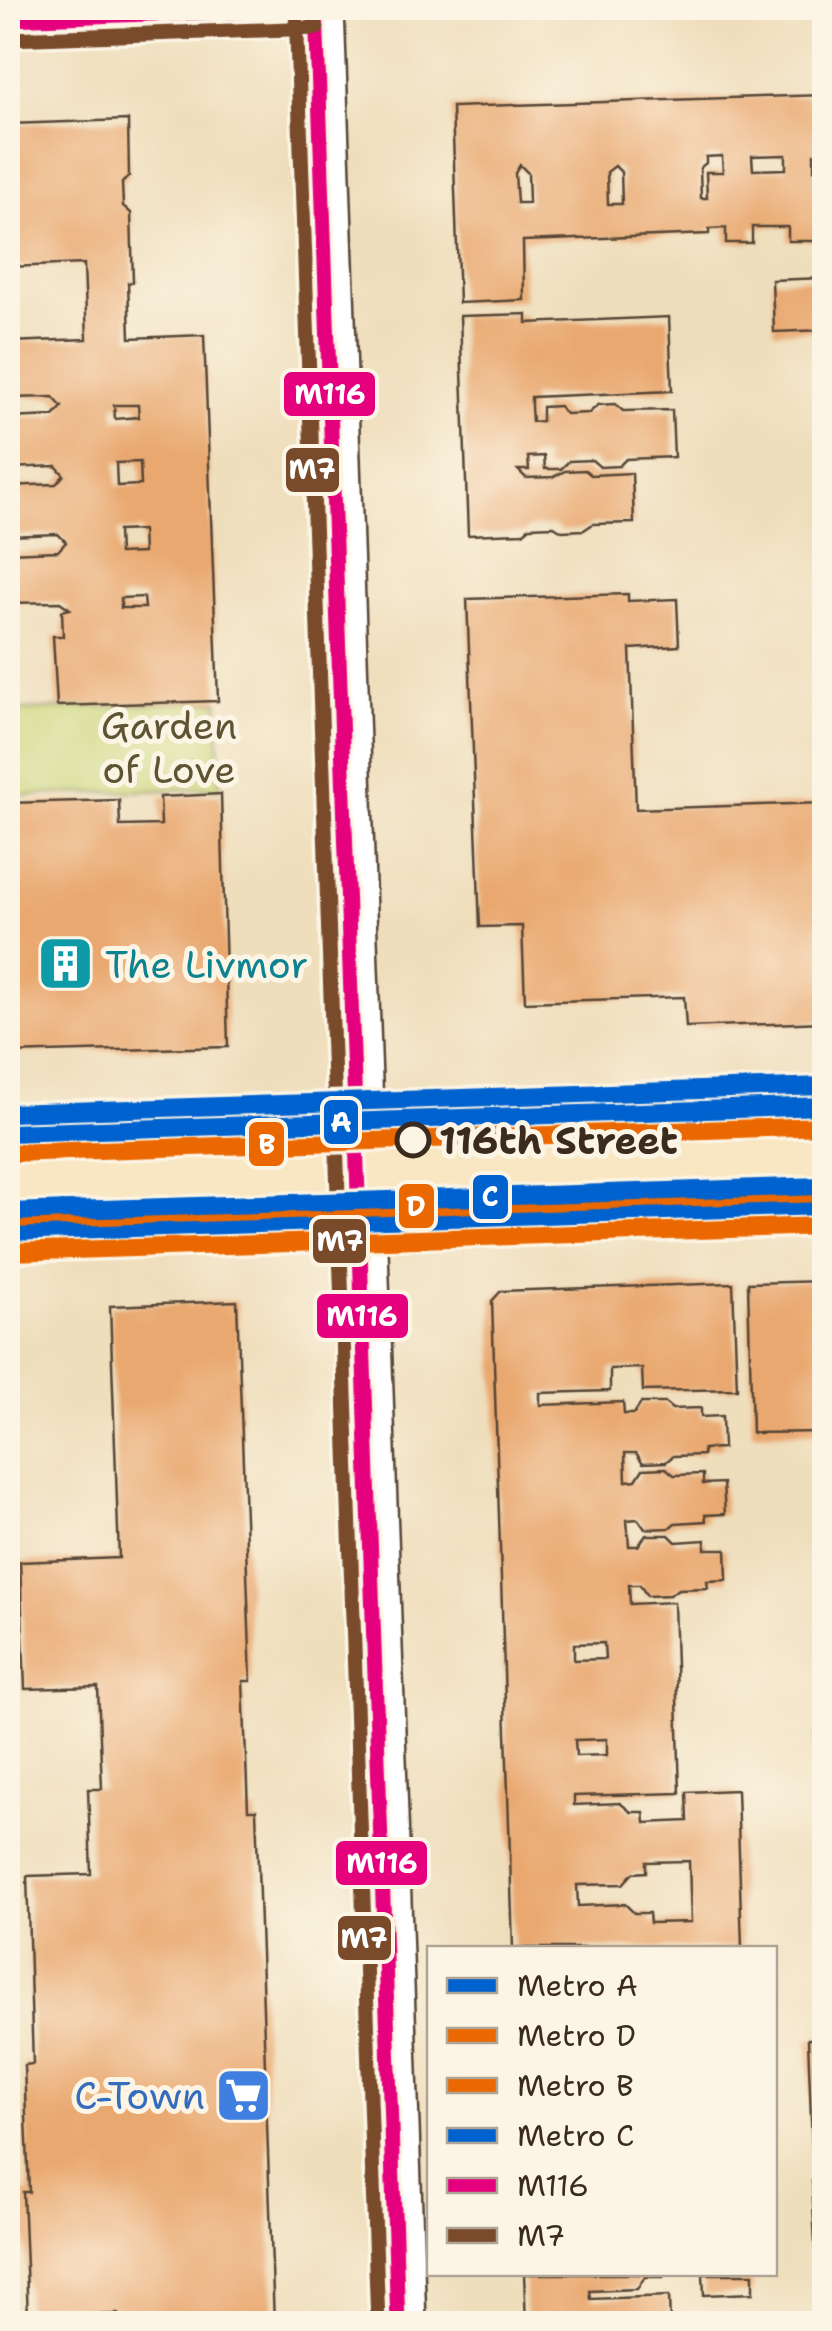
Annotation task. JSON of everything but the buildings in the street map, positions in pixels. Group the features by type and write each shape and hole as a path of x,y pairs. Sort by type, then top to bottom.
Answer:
{"main road":[{"path":"8,1182 824,1155"}],"street":[{"path":"8,19 317,8 398,2324"}],"green space":[{"name":"Garden of Love","path":"218,701 220,788 8,796 8,711"}],"metro line":[{"name":"C","path":"8,1113 823,1086"},
{"name":"A","path":"8,1133 824,1106"},
{"name":"B","path":"9,1153 824,1126"},
{"name":"C","path":"8,1212 823,1186"},
{"name":"D","path":"9,1219 824,1193"},
{"name":"A","path":"8,1232 824,1206"},
{"name":"B","path":"9,1252 824,1226"}],"transit line":[{"name":"M116","path":"316,8 398,2324"},
{"name":"M116","path":"8,19 316,8"},
{"name":"M7","path":"296,9 378,2324"},
{"name":"M7","path":"9,39 317,28"}],"place":[{"name":"The Livmor","path":"66,964"},
{"name":"116th Street","path":"413,1140"},
{"name":"C-Town","path":"244,2095"}]}
